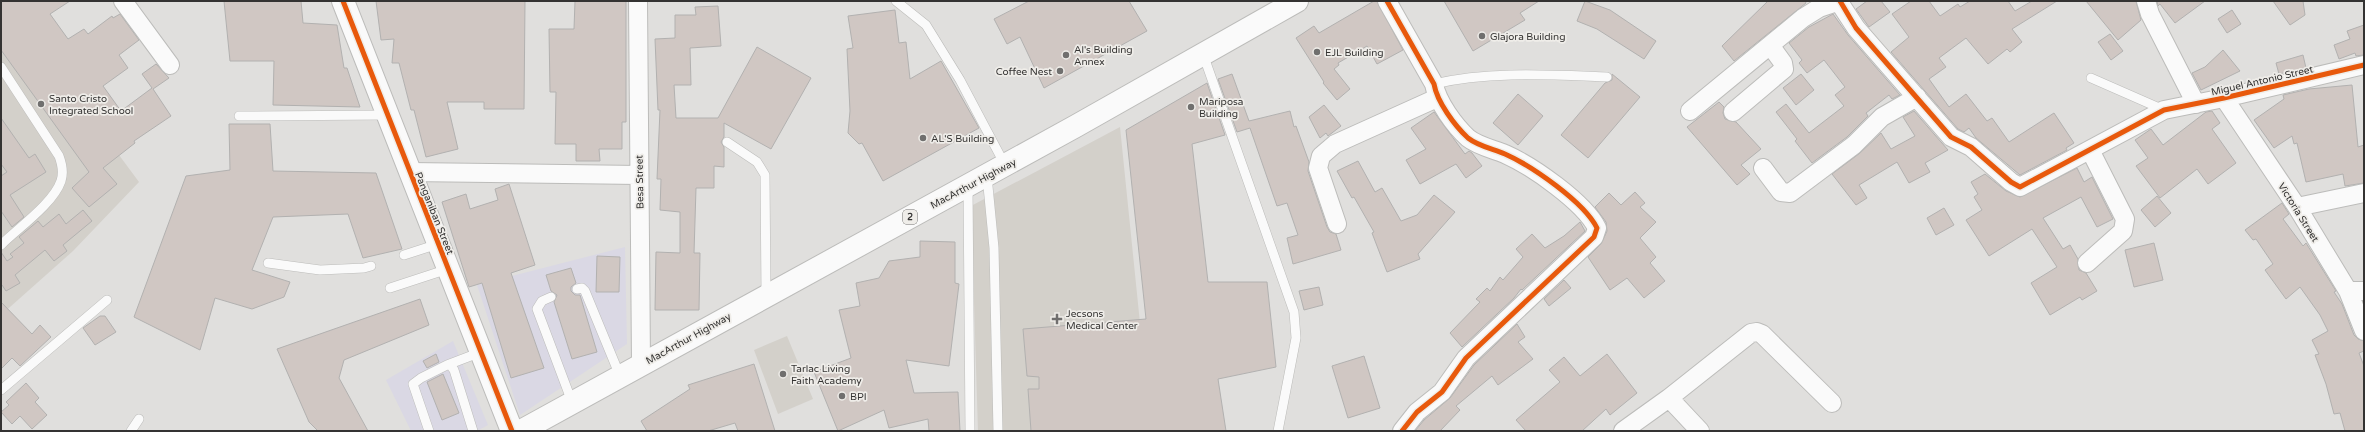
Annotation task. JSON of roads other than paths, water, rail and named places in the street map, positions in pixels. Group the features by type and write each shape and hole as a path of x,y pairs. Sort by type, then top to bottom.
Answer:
{"main road":[{"name":"Panganiban Street","path":"343,1 512,431"},
{"name":"MacArthur Highway","path":"521,431 642,363 987,175 1297,1"}],"street":[{"path":"123,1 170,65"},
{"name":"Besa Street","path":"638,1 642,363"},
{"path":"1387,1 1435,91 1469,138 1505,154 1533,169 1563,192 1593,220 1597,228 1594,237 1466,358 1442,392 1417,412 1402,431"},
{"path":"1690,112 1804,18 1820,8 1840,1 1856,28 1917,97 1882,117 1854,145 1790,193 1781,192 1763,168"},
{"path":"2146,1 2150,14 2196,104"},
{"path":"1733,112 1784,69 1783,63 1770,45"},
{"name":"Miguel Antonio Street","path":"1917,97 1951,137 1971,147 2011,182 2020,187 2164,110 2224,98 2364,65"},
{"path":"1337,224 1318,168 1321,156 1335,144 1435,91"},
{"name":"Victoria Street","path":"2224,98 2297,207 2356,291 2364,331"},
{"path":"2087,263 2123,231 2125,225 2125,218 2090,150"},
{"path":"409,172 639,175"},
{"path":"2297,207 2364,193"},
{"path":"1623,431 1669,398 1751,333 1757,332 1762,334 1832,403"},
{"path":"1669,398 1700,431"}],"lane":[{"path":"896,1 926,25 960,80 987,175 994,248 998,431"},
{"path":"1203,54 1294,312 1296,338 1278,431"},
{"path":"1,67 56,150 63,168 61,181 52,196 35,214 1,245"},
{"path":"1435,91 1456,79 1542,75 1607,77"},
{"path":"2091,78 2164,110"},
{"path":"239,116 387,115"},
{"path":"728,142 758,162 765,175 766,295"},
{"path":"970,431 987,175"},
{"path":"404,255 438,244"},
{"path":"268,262 320,270 364,268 371,266"},
{"path":"390,288 448,269"},
{"path":"577,289 582,288 587,294 620,376"},
{"path":"551,297 542,301 537,309 572,402"},
{"path":"1,390 107,300"},
{"path":"429,431 413,384 421,378 447,365 481,352"},
{"path":"447,365 451,366 454,370 473,431"},
{"path":"131,431 139,419"}],"place":[{"name":"Glajora Building","path":"1482,36"},
{"name":"EJL Building","path":"1317,52"},
{"name":"Al's Building Annex","path":"1066,55"},
{"name":"Coffee Nest","path":"1060,71"},
{"name":"Santo Cristo Integrated School","path":"41,104"},
{"name":"Mariposa Building","path":"1191,107"},
{"name":"AL'S Building","path":"923,138"},
{"name":"Jecsons Medical Center","path":"1057,319"},
{"name":"Tarlac Living Faith Academy","path":"783,374"},
{"name":"BPI","path":"842,396"}]}
